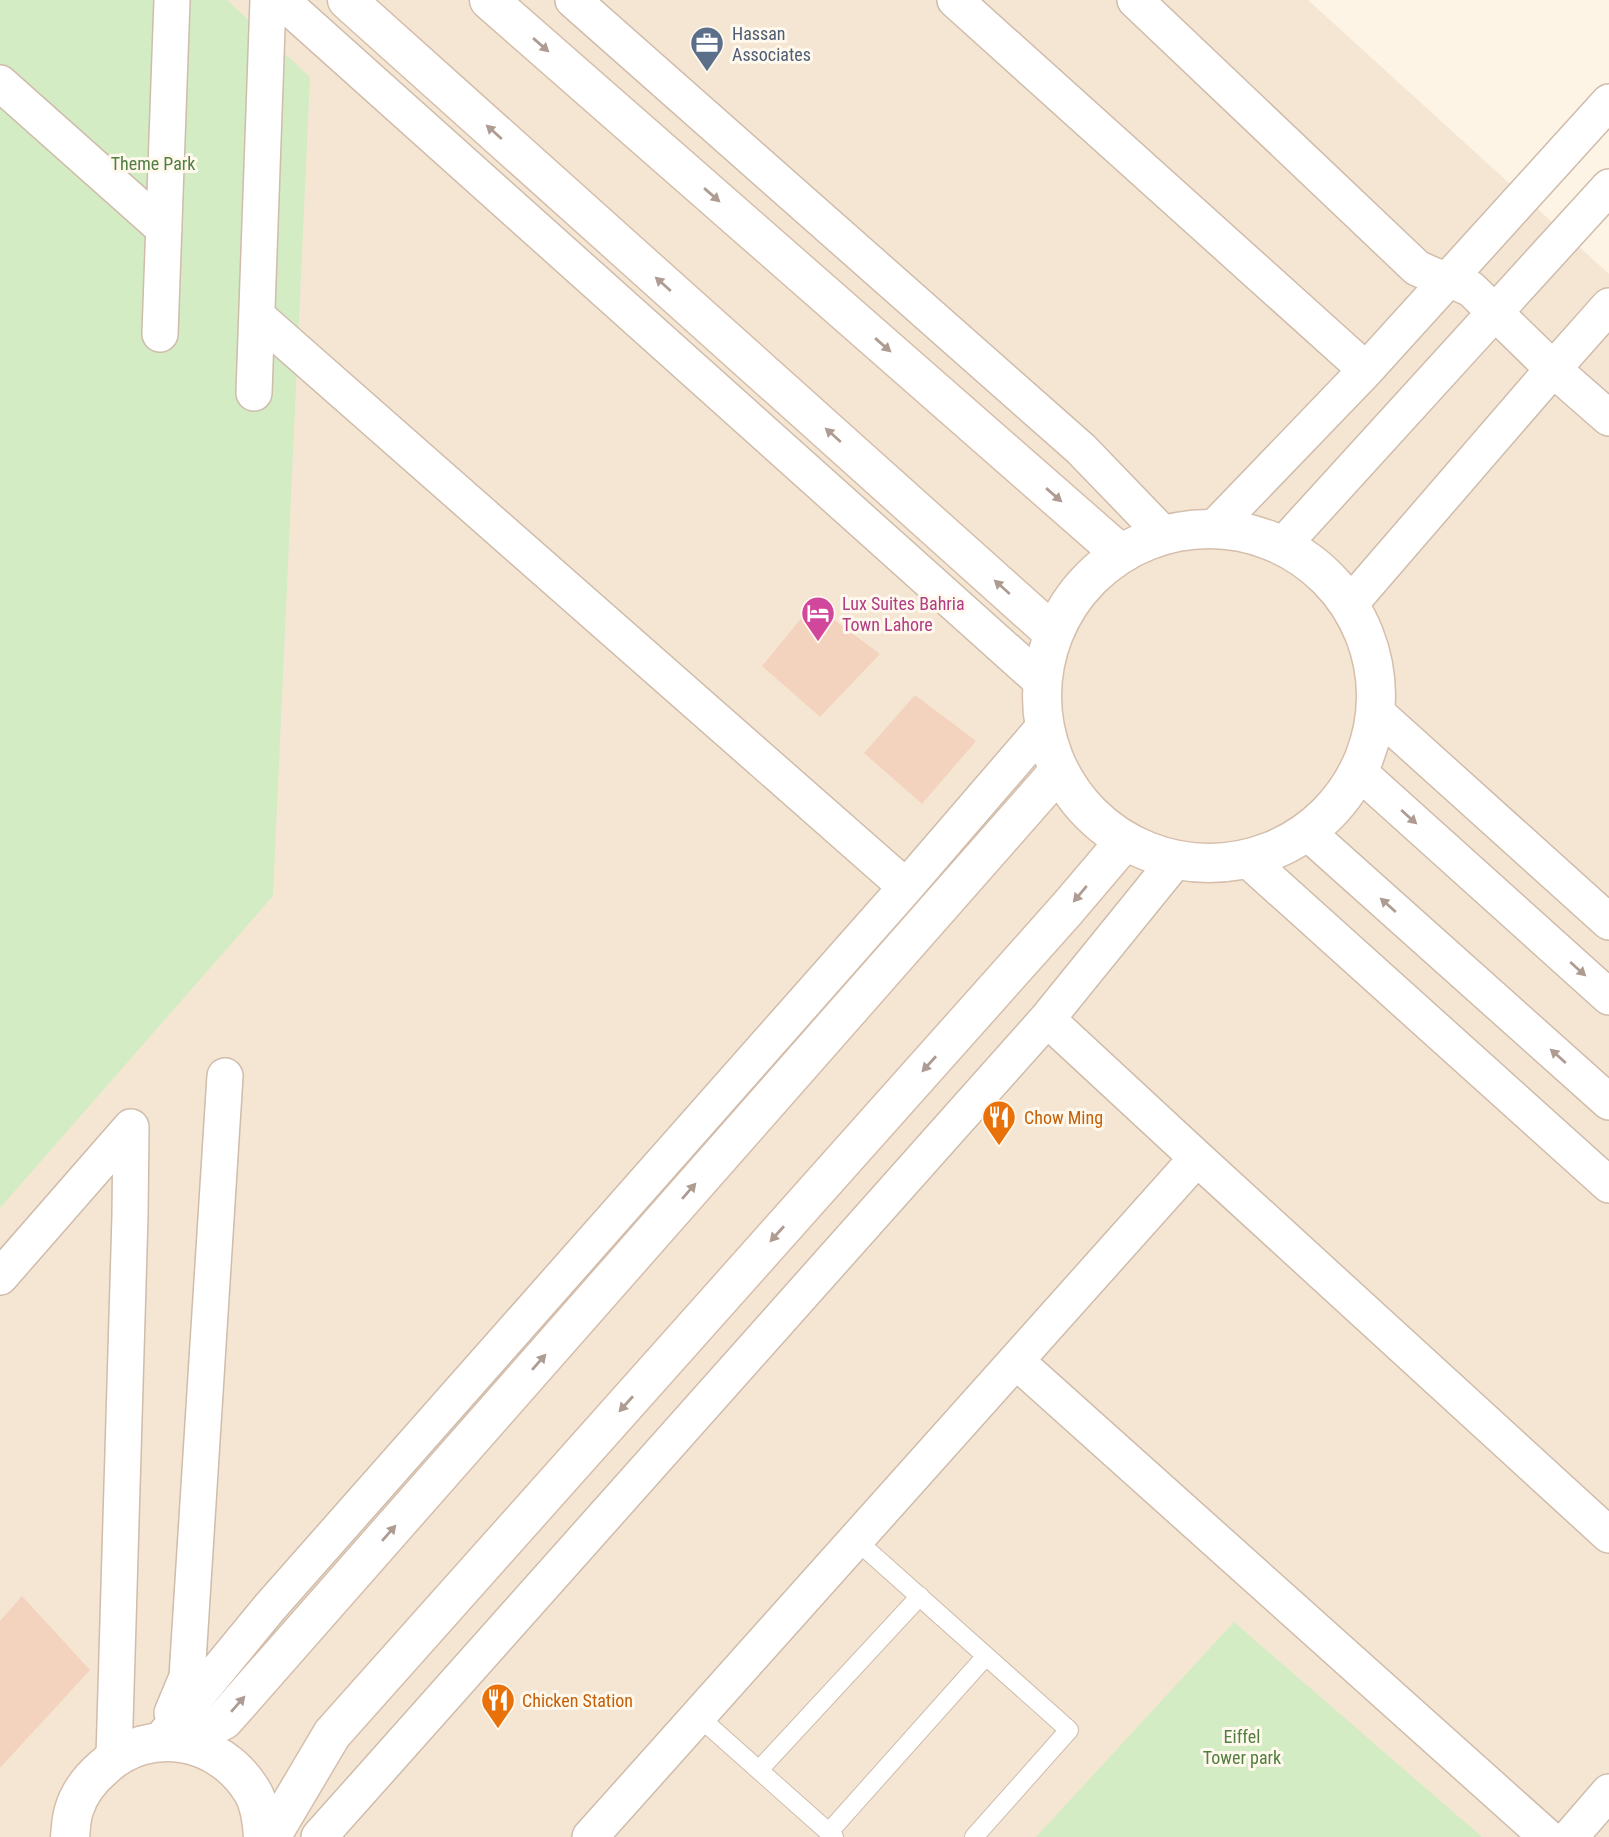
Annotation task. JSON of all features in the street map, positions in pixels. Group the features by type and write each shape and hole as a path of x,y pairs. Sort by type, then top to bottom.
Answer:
{"street":[{"path":"160,334 172,0"},
{"path":"254,393 268,0"},
{"path":"281,0 1041,681"},
{"path":"347,0 1053,633"},
{"path":"489,0 1121,554"},
{"path":"573,0 1081,449 1164,535"},
{"path":"955,0 1366,370"},
{"path":"1135,0 1417,268 1471,289 1553,369 1609,418"},
{"path":"0,83 164,229"},
{"path":"1214,528 1366,370 1609,102"},
{"path":"1283,545 1609,187"},
{"path":"1350,604 1609,306"},
{"path":"257,316 906,887"},
{"path":"1214,528 1250,533 1283,545 1309,561 1331,581 1350,604 1366,638 1376,674 1376,712 1359,772 1337,805 1307,832 1248,860 1211,865 1175,861 1124,842 1085,812 1058,772 1043,728 1041,681 1053,633 1081,588 1121,554 1164,535 1189,529 1214,528"},
{"path":"1376,712 1609,922"},
{"path":"171,1742 270,1607 906,887 1043,728"},
{"path":"70,1837 74,1810 89,1780 114,1757 136,1747 171,1742 224,1720 1058,772"},
{"path":"1359,772 1609,997"},
{"path":"1307,832 1609,1101"},
{"path":"271,1837 332,1734 1049,930 1124,842"},
{"path":"1248,860 1609,1185"},
{"path":"319,1837 1047,1018 1175,861"},
{"path":"1047,1018 1609,1535"},
{"path":"171,1742 187,1677 225,1076"},
{"path":"0,1277 131,1126 130,1244 114,1757"},
{"path":"590,1837 1197,1158"},
{"path":"1016,1361 1546,1837"},
{"path":"171,1742 211,1751 234,1768 252,1791 262,1819 263,1837"},
{"path":"1570,1837 1609,1792"}],"lane":[{"path":"856,1540 1069,1730 974,1837"},
{"path":"759,1770 920,1596"},
{"path":"698,1716 831,1834 986,1656"}],"shaded area":[{"path":"0,0 1308,0 1609,274 1609,1837 0,1837"}],"green space":[{"name":"Theme Park","path":"0,0 227,0 310,77 273,896 0,1208"},
{"name":"Eiffel Tower park","path":"1234,1622 1482,1837 1036,1837"}],"building":[{"path":"813,604 880,654 820,717 762,666"},
{"path":"915,695 976,741 922,804 864,753"},
{"path":"22,1596 90,1670 0,1768 0,1621"}],"place":[{"name":"Hassan Associates","path":"707,73"},
{"name":"Lux Suites Bahria Town Lahore","path":"818,643"},
{"name":"Chow Ming","path":"999,1147"},
{"name":"Chicken Station","path":"498,1730"}]}
